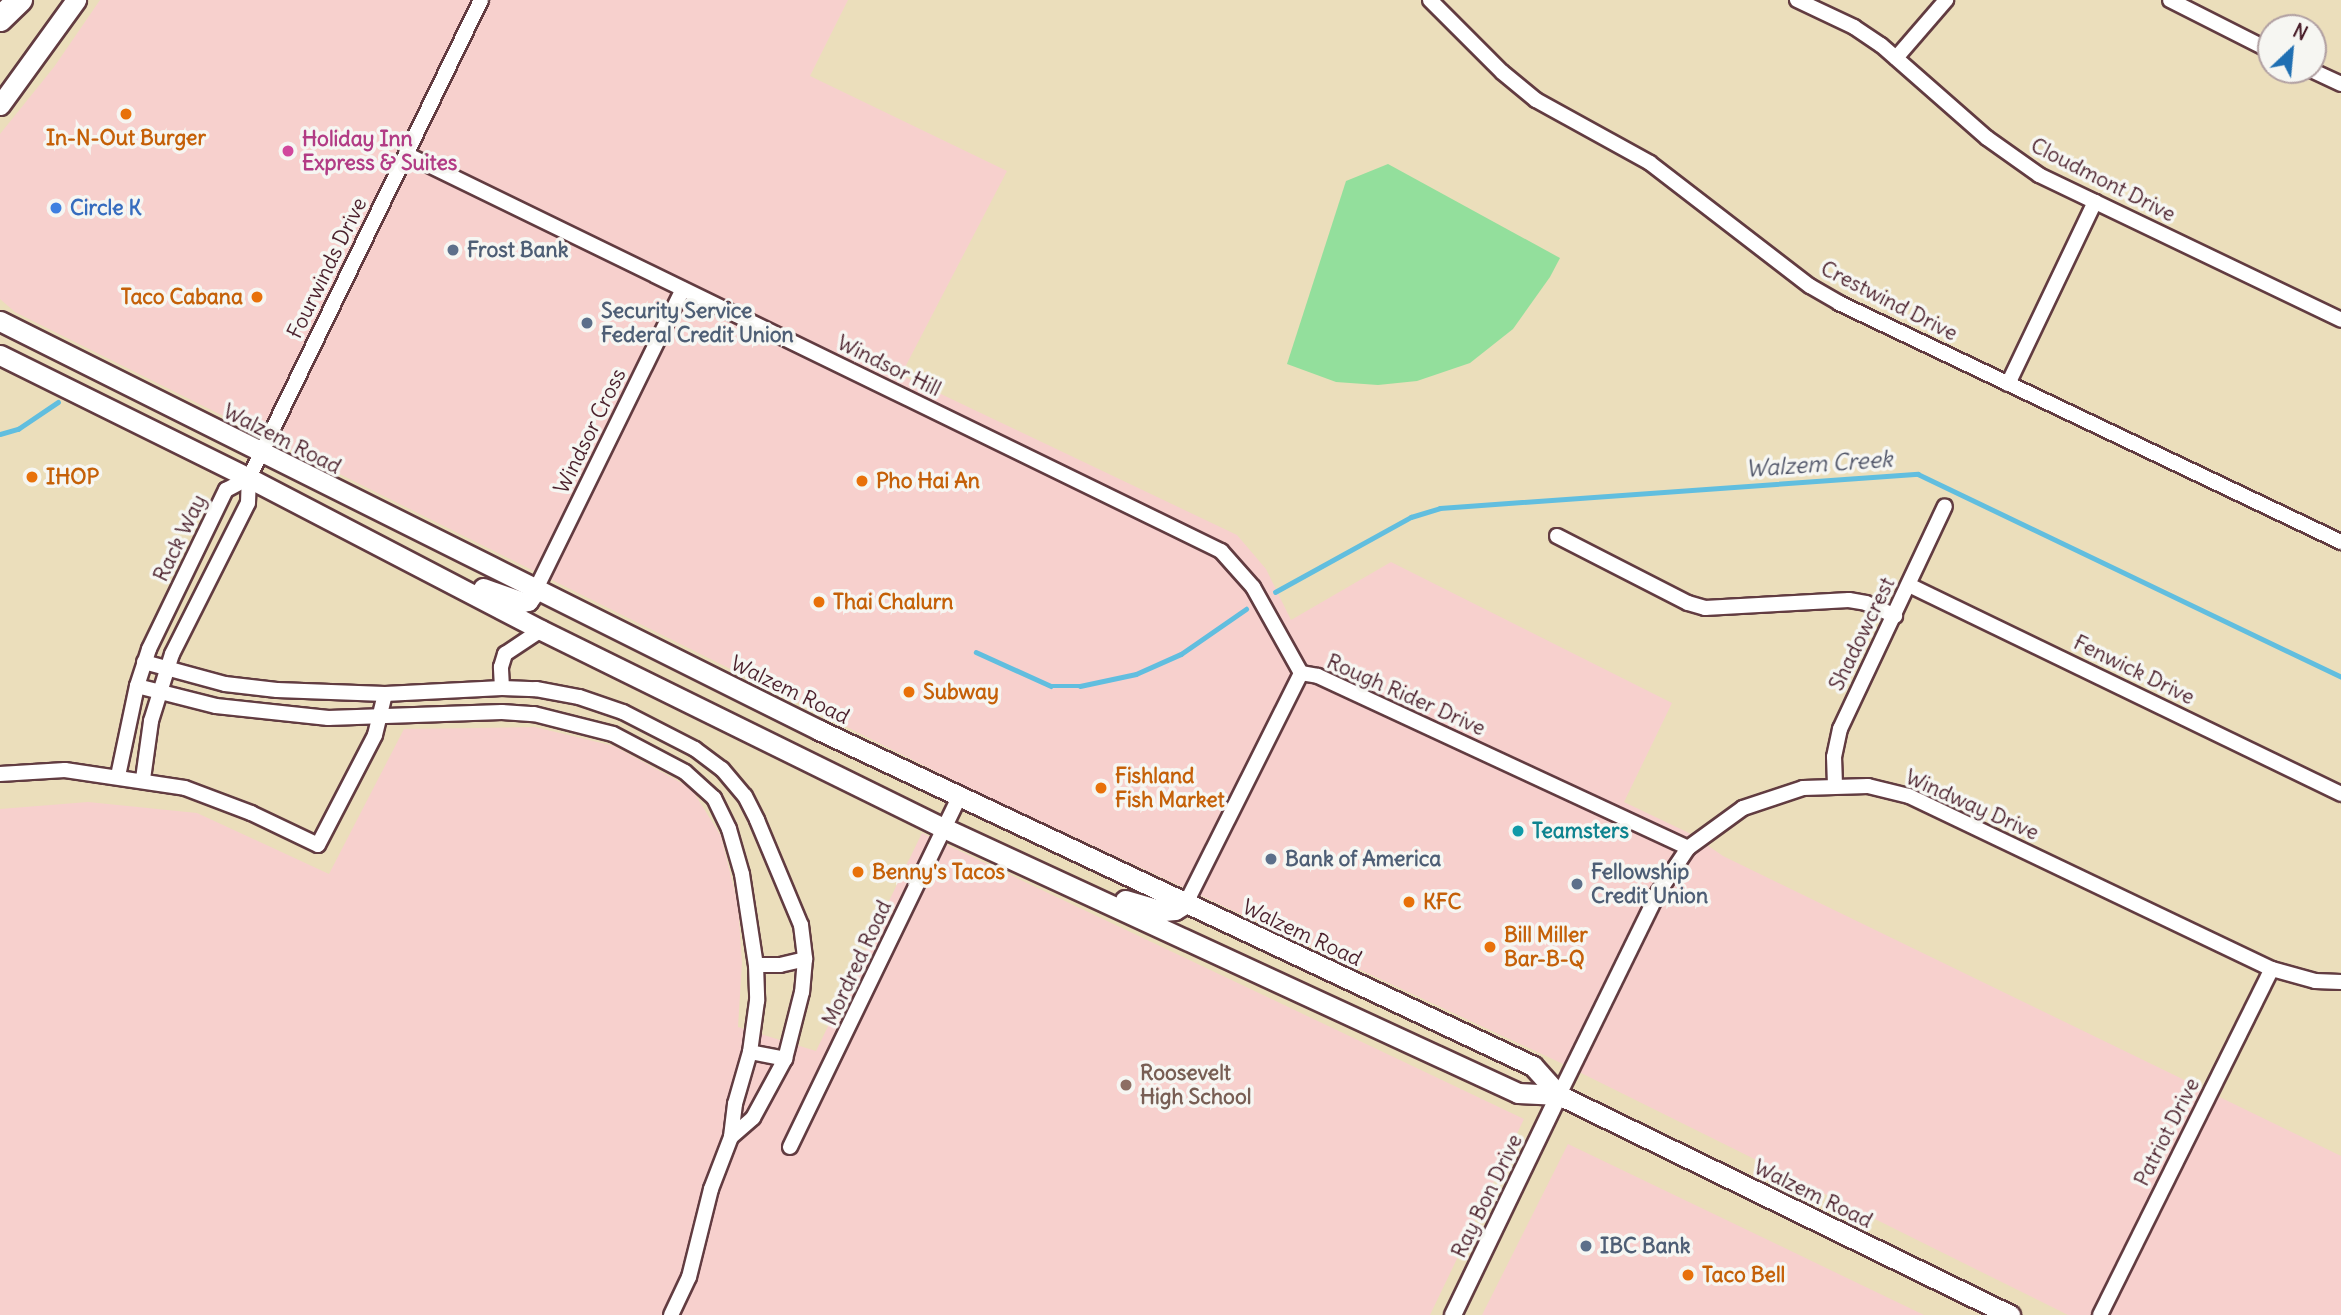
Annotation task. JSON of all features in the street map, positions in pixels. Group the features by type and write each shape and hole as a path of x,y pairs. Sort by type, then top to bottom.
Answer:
{"highway":[{"path":"0,19 20,0"}],"main road":[{"path":"0,105 76,0"},
{"name":"Walzem Road","path":"0,321 535,591 960,796 1533,1066 1559,1096"},
{"name":"Walzem Road","path":"0,355 249,478 541,630 944,828 1518,1093 1559,1096 2010,1315"},
{"path":"418,567 517,601 528,601 535,591"},
{"path":"1067,884 1163,911 1175,910 1186,903"}],"street":[{"name":"Fourwinds Drive","path":"249,478 481,0"},
{"name":"Crestwind Drive","path":"1430,0 1503,72 1536,100 1650,163 1810,286 2008,384 2341,542"},
{"name":"Cloudmont Drive","path":"1797,0 1854,27 1896,58 2012,158 2095,202 2341,320"},
{"path":"1896,58 1946,0"},
{"path":"2170,0 2257,44"},
{"name":"Windsor Hill","path":"406,154 1222,551 1253,587 1301,673"},
{"path":"2008,384 2095,202"},
{"name":"Windsor Cross","path":"535,591 683,289"},
{"path":"143,779 151,721 167,668 248,503 249,478"},
{"name":"Rack Way","path":"118,776 144,662 226,490 249,478"},
{"name":"Shadowcrest","path":"1835,785 1834,757 1840,729 1945,506"},
{"path":"1557,536 1688,603 1705,608 1849,600 1866,603 1895,616"},
{"name":"Fenwick Drive","path":"1909,584 2341,794"},
{"path":"502,688 501,667 505,654 541,630"},
{"path":"144,662 225,684 277,690 385,694 502,688 579,697 623,712 695,749 722,769 745,796 757,820 802,925 805,960 802,992 786,1059 753,1118 731,1137"},
{"name":"Rough Rider Drive","path":"1186,903 1301,673 1318,676 1688,848"},
{"path":"137,686 216,706 270,714 381,718 502,712 534,714 612,734 685,772 714,798 729,829 743,874 756,965 757,1001 750,1052 734,1104 731,1137 711,1189 690,1277 671,1315"},
{"path":"0,774 65,770 143,779 185,788 251,813 318,845 381,718 385,694"},
{"name":"Windway Drive","path":"1559,1096 1658,893 1688,848 1725,819 1763,799 1803,788 1835,785 1889,790 1928,804 2272,969 2315,981 2341,982"},
{"name":"Mordred Road","path":"790,1147 960,796"},
{"path":"756,965 780,965 805,960"},
{"name":"Patriot Drive","path":"2100,1315 2272,969"},
{"path":"750,1052 786,1059"},
{"name":"Ray Bon Drive","path":"1453,1315 1559,1096"}],"shaded area":[{"path":"100,0 848,0 810,76 1007,171 901,375 1237,535 1266,569 1291,620 1391,562 1672,703 1624,802 1691,834 1723,856 2341,1156 2341,1315 2068,1315 1563,1064 965,786 15,312 0,299 0,134 54,67"},
{"path":"535,727 614,746 691,788 721,836 738,904 742,963 738,1027 816,1051 922,833 1524,1119 1430,1315 0,1315 0,809 88,802 197,813 329,874 404,729"},
{"path":"1568,1144 1924,1315 1482,1315"}],"green space":[{"path":"1388,164 1560,258 1550,277 1513,329 1470,363 1417,381 1378,385 1336,382 1287,364 1346,181"}],"waterway":[{"name":"Walzem Creek","path":"0,434 18,429 58,402"},
{"name":"Walzem Creek","path":"1275,592 1411,517 1440,508 1918,474 2341,677"},
{"name":"Walzem Creek","path":"976,652 1051,686 1080,686 1136,674 1181,654 1246,609"}],"place":[{"name":"In-N-Out Burger","path":"126,114"},
{"name":"Holiday Inn Express & Suites","path":"288,151"},
{"name":"Circle K","path":"56,208"},
{"name":"Frost Bank","path":"453,250"},
{"name":"Taco Cabana","path":"257,297"},
{"name":"Security Service Federal Credit Union","path":"587,323"},
{"name":"IHOP","path":"32,477"},
{"name":"Pho Hai An","path":"862,481"},
{"name":"Thai Chalurn","path":"819,602"},
{"name":"Subway","path":"909,692"},
{"name":"Fishland Fish Market","path":"1101,788"},
{"name":"Teamsters","path":"1518,831"},
{"name":"Bank of America","path":"1271,859"},
{"name":"Benny's Tacos","path":"858,872"},
{"name":"Fellowship Credit Union","path":"1577,884"},
{"name":"KFC","path":"1409,902"},
{"name":"Bill Miller Bar-B-Q","path":"1490,947"},
{"name":"Roosevelt High School","path":"1126,1085"},
{"name":"IBC Bank","path":"1586,1246"},
{"name":"Taco Bell","path":"1688,1275"}]}
